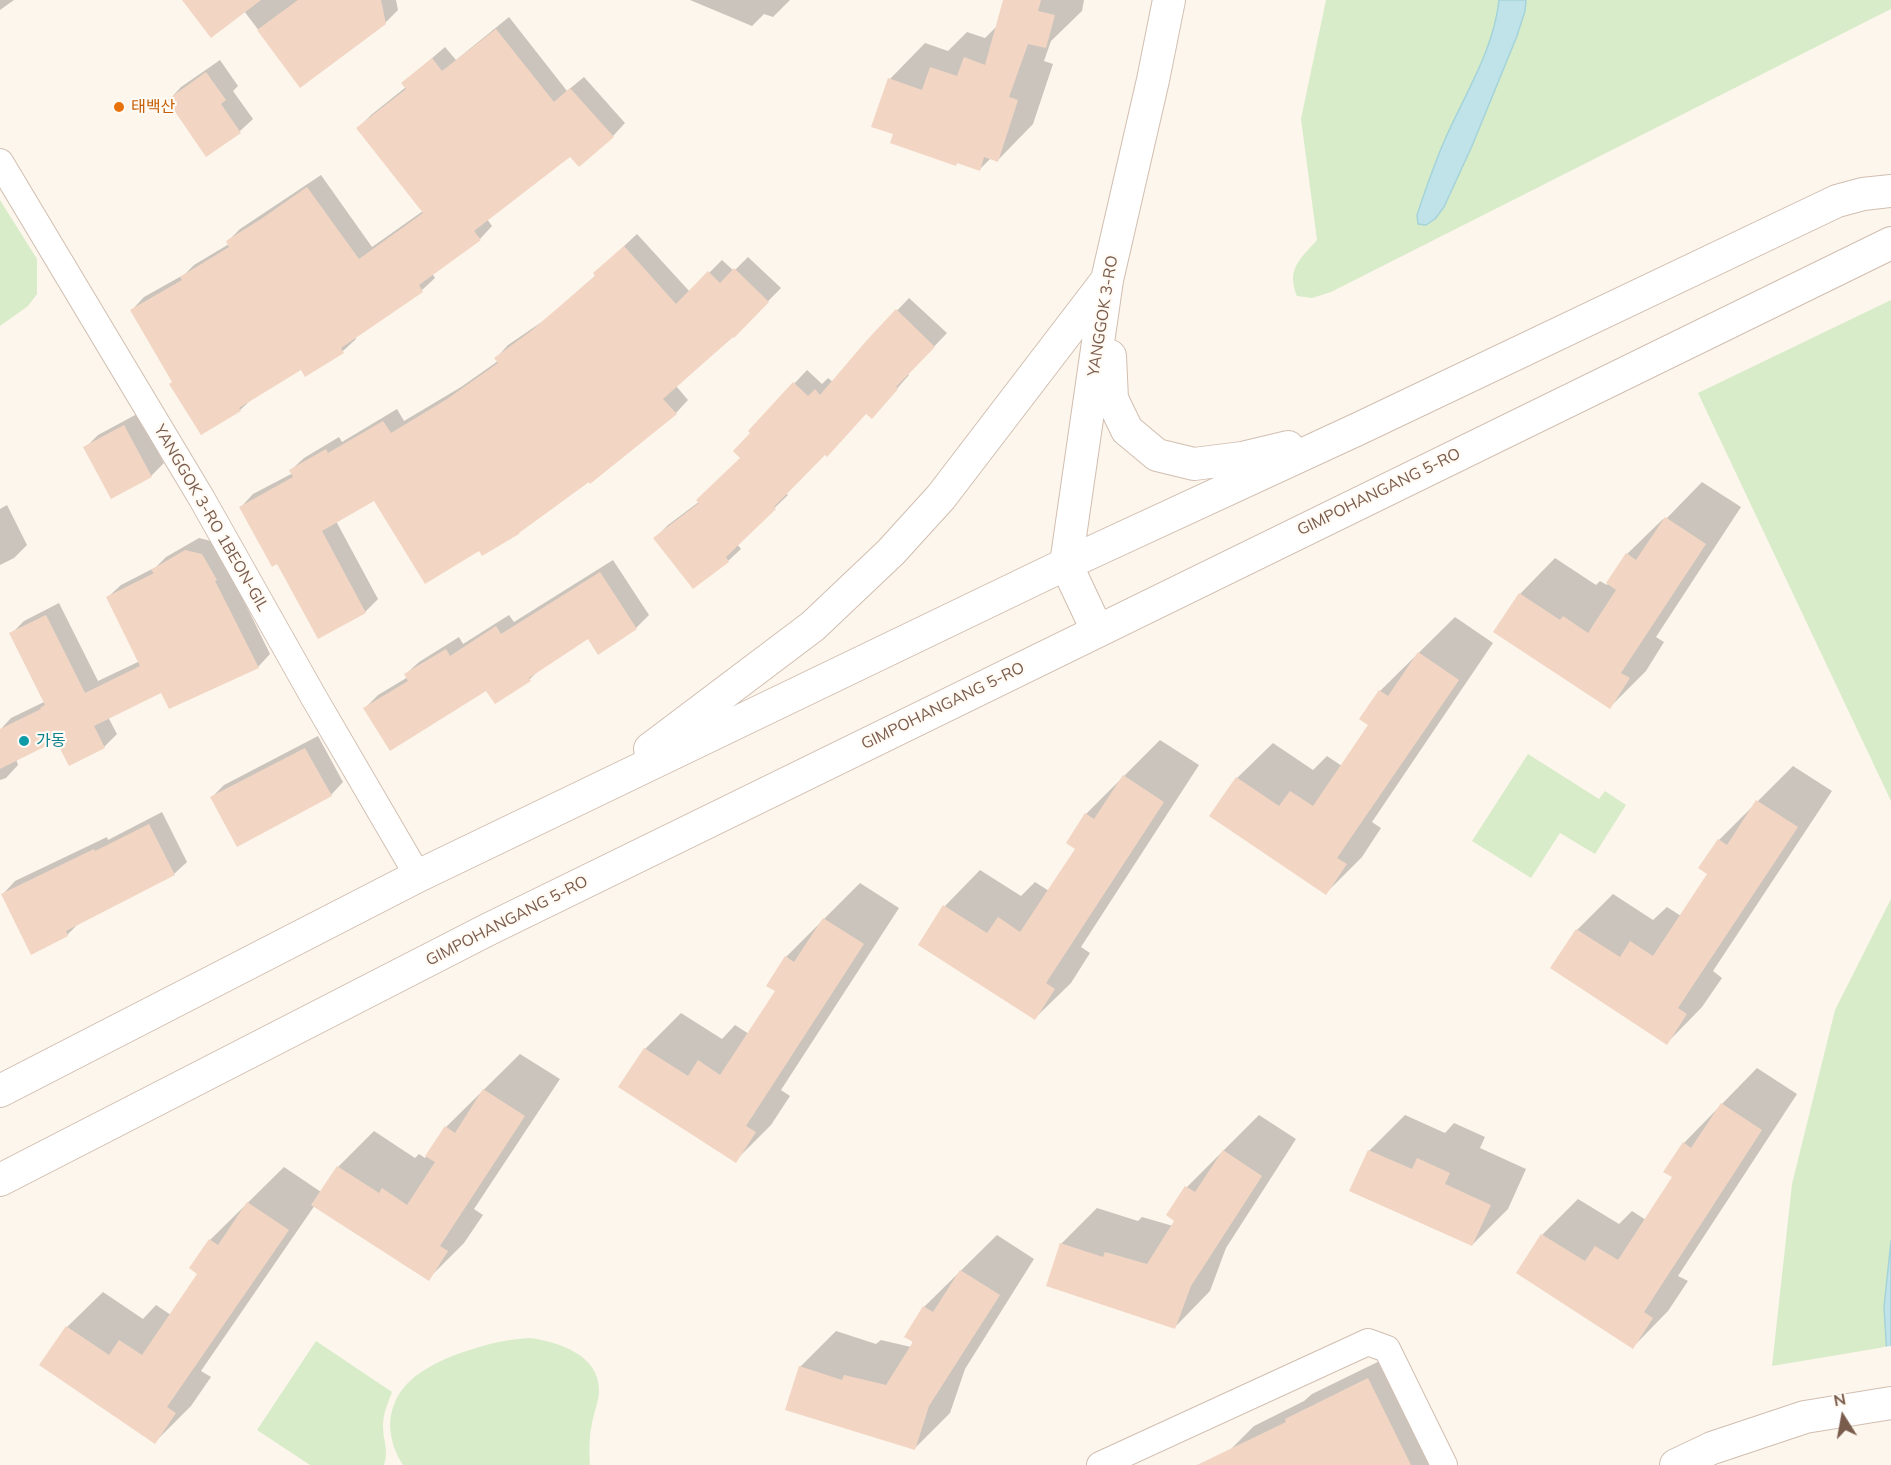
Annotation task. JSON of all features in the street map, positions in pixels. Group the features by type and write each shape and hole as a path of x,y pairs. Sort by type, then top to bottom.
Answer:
{"street":[{"name":"YANGGOK 3-RO","path":"1066,564 1107,280 1169,0"},
{"name":"YANGGOK 3-RO 1BEON-GIL","path":"0,162 202,499 418,876"},
{"path":"0,1091 418,876 1066,564 1358,429 1837,201 1863,194 1891,191"},
{"name":"GIMPOHANGANG 5-RO","path":"0,1180 488,930 1891,243"},
{"path":"1107,280 1112,399 1127,430 1157,455 1194,464 1233,459 1358,429"},
{"path":"596,790 813,626 891,552 941,497 1107,280"},
{"path":"1066,564 1097,630"},
{"path":"1100,1465 1368,1342 1387,1349 1444,1465"},
{"path":"1676,1465 1712,1448 1805,1417 1891,1403"}],"green space":[{"path":"1326,0 1891,0 1891,9 1331,292 1312,298 1297,296 1293,279 1296,265 1317,240 1301,119"},
{"path":"0,200 37,259 37,294 28,306 0,326"},
{"path":"1891,300 1891,801 1698,393"},
{"path":"1528,754 1599,799 1605,791 1626,805 1595,854 1560,833 1531,878 1472,841"},
{"path":"1891,899 1891,1346 1772,1366 1792,1184 1835,1010"},
{"path":"530,1338 553,1343 575,1352 585,1359 597,1378 599,1394 590,1434 590,1465 403,1465 394,1447 390,1426 395,1402 405,1385 421,1372 450,1357 500,1342"},
{"path":"316,1341 392,1392 383,1421 386,1450 384,1465 310,1465 257,1430"}],"water":[{"path":"1499,0 1526,0 1517,36 1472,146 1444,207 1435,219 1426,225 1418,224 1417,215 1438,156 1485,53"},
{"path":"1891,1241 1891,1421 1884,1307"}],"pier":[{"path":"1891,1346 1891,1424 1888,1421 1883,1347"}],"building":[{"path":"182,0 261,0 211,38"},
{"path":"298,0 381,0 386,24 300,88 257,30"},
{"path":"1003,0 1041,0 1038,11 1055,15 1046,48 1028,44 1009,97 1018,100 998,162 984,157 980,171 957,163 956,166 890,143 893,134 871,127 888,78 922,90 930,67 957,76 964,57 985,65"},
{"path":"496,29 554,102 570,88 614,137 579,167 570,157 474,231 481,240 419,285 423,292 341,348 344,353 305,377 301,370 239,408 241,411 201,435 169,384 172,382 130,310 182,280 180,277 229,247 226,241 307,187 359,259 423,213 356,128 406,89 401,83 432,58 442,71"},
{"path":"206,72 226,100 221,104 241,133 206,157 167,100"},
{"path":"624,246 676,304 708,271 720,283 734,268 769,302 734,338 663,399 677,414 590,484 589,482 519,534 482,556 479,551 425,584 374,501 322,531 366,613 318,639 277,564 272,567 239,507 293,477 289,470 326,449 328,453 383,421 391,433 447,399 498,363 494,358 531,331 595,276 593,273"},
{"path":"896,309 935,347 896,387 898,389 872,419 866,414 827,457 825,455 774,507 776,509 726,557 729,562 693,589 653,538 699,503 696,500 740,458 733,451 750,433 748,431 793,382 808,396 815,389 820,395"},
{"path":"124,425 152,477 111,499 83,447"},
{"path":"1665,517 1706,544 1621,673 1630,678 1610,709 1493,632 1519,593 1560,620 1563,616 1588,633 1616,590 1606,583 1626,553 1636,560"},
{"path":"185,550 202,554 259,668 169,709 161,693 94,726 105,748 69,766 56,741 0,769 0,729 45,705 9,633 46,615 85,693 140,666 106,597 154,573 151,570"},
{"path":"600,572 637,629 598,655 588,639 529,678 531,681 495,704 486,691 390,751 363,708 408,681 404,674 446,649 450,656 496,626 501,634"},
{"path":"1418,652 1459,680 1337,858 1347,864 1326,895 1209,816 1236,777 1279,806 1290,791 1313,806 1368,725 1359,719 1379,690 1388,696"},
{"path":"305,748 332,796 237,847 210,797"},
{"path":"1123,775 1164,802 1046,983 1055,989 1035,1020 918,945 943,905 987,933 998,917 1020,932 1075,849 1066,843 1085,813 1094,819"},
{"path":"1756,800 1798,827 1678,1008 1687,1014 1667,1045 1550,968 1576,929 1620,957 1630,941 1653,956 1707,874 1698,868 1718,839 1727,845"},
{"path":"149,824 175,875 66,931 68,936 31,955 1,894"},
{"path":"823,918 864,944 746,1126 756,1132 736,1163 618,1087 644,1048 688,1076 698,1060 720,1075 775,991 766,986 785,956 794,962"},
{"path":"483,1089 525,1116 440,1246 448,1251 429,1281 311,1205 337,1166 379,1193 382,1188 407,1205 435,1162 425,1156 445,1126 455,1133"},
{"path":"1721,1103 1762,1130 1644,1312 1653,1318 1633,1349 1516,1273 1541,1234 1585,1261 1595,1246 1618,1260 1672,1177 1663,1172 1683,1142 1691,1148"},
{"path":"1223,1150 1262,1176 1191,1286 1175,1329 1046,1286 1060,1243 1103,1257 1105,1252 1147,1264 1174,1221 1166,1215 1185,1186 1195,1192"},
{"path":"1368,1150 1412,1169 1417,1158 1450,1173 1445,1184 1491,1205 1472,1246 1349,1191"},
{"path":"247,1202 289,1230 167,1407 176,1413 155,1444 39,1365 66,1326 109,1355 119,1340 142,1355 197,1274 189,1268 209,1239 218,1245"},
{"path":"960,1270 1000,1295 929,1406 915,1450 785,1410 799,1366 842,1380 844,1375 886,1385 913,1342 904,1337 923,1306 933,1312"},
{"path":"1368,1378 1411,1465 1197,1465 1286,1422 1285,1419"}],"place":[{"name":"태백산","path":"119,107"},
{"name":"가동","path":"24,741"}]}
